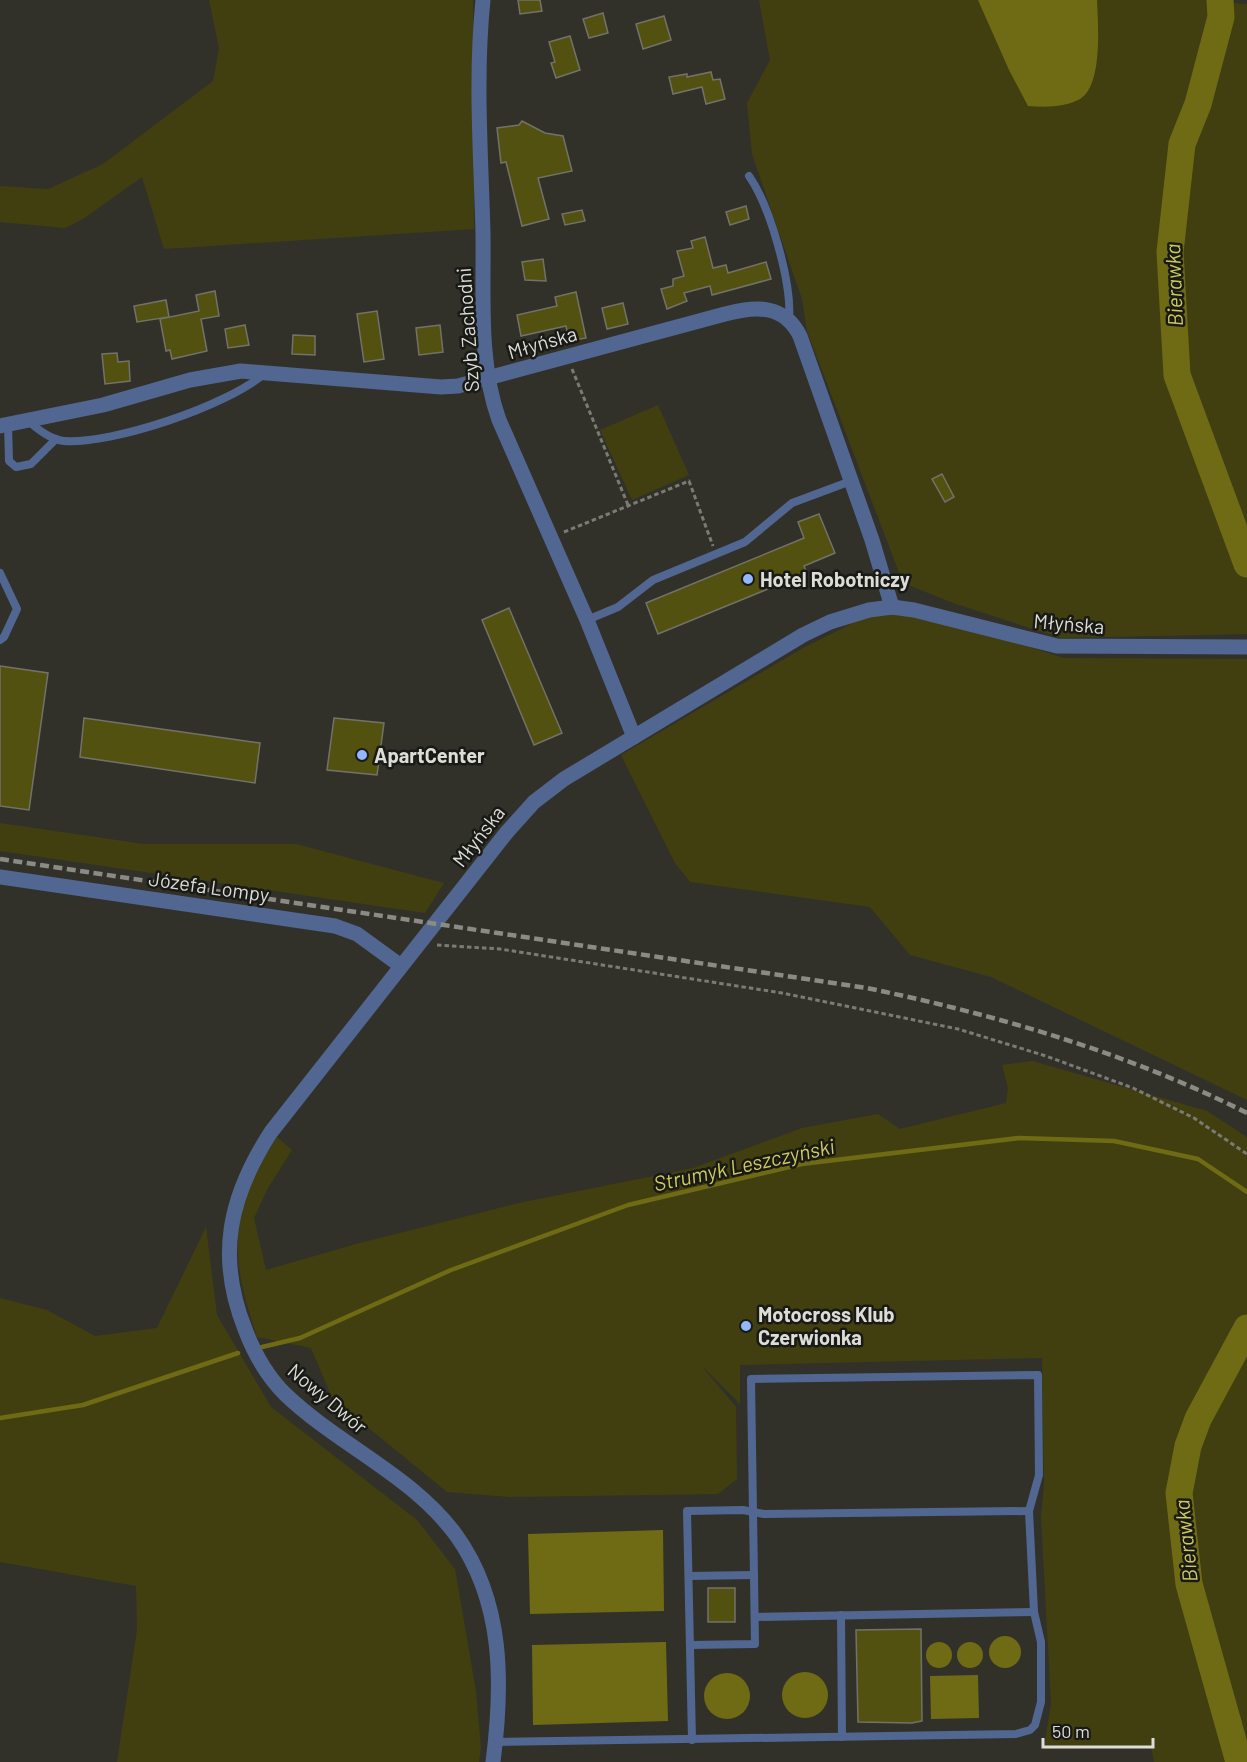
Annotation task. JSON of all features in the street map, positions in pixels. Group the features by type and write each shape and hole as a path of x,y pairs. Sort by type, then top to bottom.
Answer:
{"street":[{"name":"Szyb Zachodni","path":"483,0 479,87 488,379 499,420 587,620 634,737"},
{"name":"Młyńska","path":"4,425 128,399 217,374 241,371 267,372 441,387 488,379 747,309 772,310 789,319"},
{"path":"789,319 806,350 892,607"},
{"name":"Młyńska","path":"401,966 516,820 534,802 564,779 776,650 819,627 858,612 892,607 932,614 1057,646 1247,647"},
{"name":"Józefa Lompy","path":"0,877 335,926 357,934 401,966"},
{"name":"Nowy Dwór","path":"401,966 284,1115 251,1163 239,1193 230,1229 229,1269 238,1311 260,1360 271,1378 304,1410 430,1506 456,1536 471,1560 490,1603 495,1630 498,1676 493,1762"}],"lane":[{"path":"749,176 767,213 790,300 789,319"},
{"path":"27,420 56,439 73,440 117,434 174,418 241,392 267,372"},
{"path":"4,425 9,461 16,467 31,464 56,439"},
{"path":"587,620 618,607 653,580 751,539 792,503 851,481"},
{"path":"0,573 17,609 4,637 0,640"},
{"path":"495,1742 1016,1734 1030,1730 1038,1718 1041,1702 1041,1642 1034,1612 1029,1511 1039,1475 1038,1375 751,1378 755,1644 690,1645"},
{"path":"692,1740 687,1511 1029,1511"},
{"path":"688,1576 754,1575"},
{"path":"754,1617 1034,1612"},
{"path":"841,1615 842,1737"}],"path":[{"path":"571,365 629,505"},
{"path":"551,537 689,481 716,555"},
{"path":"420,943 500,949 782,993 958,1029 1046,1056 1133,1088 1194,1118 1247,1154"}],"shaded area":[{"path":"209,0 473,0 474,229 164,249 142,177 83,219 65,228 0,222 0,186 48,189 103,164 213,81 219,48"},
{"path":"759,0 1230,0 1233,3 1247,4 1247,634 1061,638 956,604 903,583 807,331 802,299 752,154 747,103 770,60"},
{"path":"978,0 1097,0 1098,53 1096,68 1087,92 1080,99 1068,104 1048,107 1028,106 1009,70"},
{"path":"658,405 689,475 632,500 600,430"},
{"path":"893,614 954,623 1064,658 1247,659 1247,1100 991,977 910,955 870,907 690,882 675,863 621,755 803,648 865,617"},
{"path":"0,823 144,844 296,844 444,883 425,913 0,851"},
{"path":"1032,1061 1207,1111 1247,1137 1247,1762 1154,1762 1151,1747 1044,1749 1051,1703 1041,1517 1044,1485 1042,1358 740,1365 740,1404 701,1365 736,1407 737,1479 718,1494 510,1497 447,1492 332,1398 311,1348 257,1337 241,1278 238,1241 244,1202 251,1181 277,1137 292,1150 268,1188 254,1218 266,1270 356,1244 519,1203 693,1168 802,1128 878,1114 900,1129 1006,1103 1008,1088 1002,1065"},
{"path":"206,1227 217,1315 271,1407 417,1520 455,1569 476,1691 481,1748 479,1762 117,1762 137,1630 136,1586 0,1562 0,1298 47,1310 95,1336 157,1328"},
{"path":"663,1530 664,1611 530,1614 528,1534"},
{"path":"1005,1636 1017,1640 1021,1652 1017,1664 1005,1668 993,1664 989,1652 993,1640"},
{"path":"666,1642 668,1721 533,1725 532,1645"},
{"path":"939,1642 948,1646 952,1655 948,1664 939,1668 930,1664 926,1655 930,1646"},
{"path":"970,1642 979,1646 983,1655 979,1664 970,1668 961,1664 957,1655 961,1646"},
{"path":"805,1672 821,1679 828,1695 821,1711 805,1718 789,1711 782,1695 789,1679"},
{"path":"727,1673 736,1674 743,1680 749,1687 749,1705 743,1712 736,1718 727,1719 718,1718 711,1712 705,1705 704,1696 705,1687 711,1680 718,1674"},
{"path":"978,1675 979,1718 931,1719 930,1676"}],"building":[{"path":"518,0 540,0 542,11 520,14"},
{"path":"603,13 608,33 589,38 583,19"},
{"path":"664,16 671,40 643,49 636,24"},
{"path":"570,36 580,70 556,78 551,63 555,62 549,42"},
{"path":"711,72 713,80 720,79 725,99 706,104 702,87 673,94 669,77 687,74 687,77"},
{"path":"522,121 545,133 563,136 572,171 538,178 549,219 522,226 506,162 501,163 497,128 519,125"},
{"path":"746,206 749,219 730,225 726,212"},
{"path":"582,210 585,221 565,225 562,214"},
{"path":"705,237 713,268 726,265 728,273 766,262 771,279 712,295 710,286 684,293 687,301 667,309 661,289 673,286 673,279 684,276 677,251 693,248 691,241"},
{"path":"543,259 546,281 525,280 522,262"},
{"path":"215,291 219,316 201,319 207,351 172,359 170,350 166,351 160,319 199,311 196,295"},
{"path":"576,292 586,338 569,341 566,326 521,336 517,315 557,306 555,297"},
{"path":"166,300 169,317 137,322 134,306"},
{"path":"623,303 628,324 607,329 602,308"},
{"path":"377,311 384,359 364,362 357,314"},
{"path":"245,325 249,345 228,348 225,329"},
{"path":"440,325 443,352 419,355 416,328"},
{"path":"293,335 315,336 315,355 292,354"},
{"path":"117,353 118,362 129,361 130,381 105,384 102,354"},
{"path":"942,474 954,497 945,502 932,479"},
{"name":"Hotel Robotniczy","path":"819,514 835,553 804,566 807,573 658,634 646,603 804,538 798,522"},
{"path":"509,608 562,733 534,745 482,620"},
{"path":"0,666 48,673 29,810 0,806"},
{"path":"84,718 260,743 255,783 80,757"},
{"path":"334,718 384,723 377,775 327,770"},
{"path":"708,1588 735,1588 735,1622 708,1622"},
{"path":"921,1629 922,1721 912,1723 858,1722 856,1630"}],"waterway":[{"name":"Bierawka","path":"1220,0 1221,17 1198,104 1182,144 1170,252 1177,375 1247,564"},
{"name":"Strumyk Leszczyński","path":"262,1347 300,1338 451,1270 628,1205 802,1164 1019,1138 1114,1141 1198,1159 1247,1192"},
{"name":"Bierawka","path":"1239,1762 1189,1584 1179,1493 1188,1446 1198,1419 1247,1328"},
{"name":"Strumyk Leszczyński","path":"0,1418 83,1405 238,1353"}],"railway":[{"path":"0,859 867,988 964,1010 1061,1038 1156,1072 1247,1113"}],"place":[{"name":"Hotel Robotniczy","path":"748,579"},
{"name":"ApartCenter","path":"362,755"},
{"name":"Motocross Klub Czerwionka","path":"746,1326"}]}
